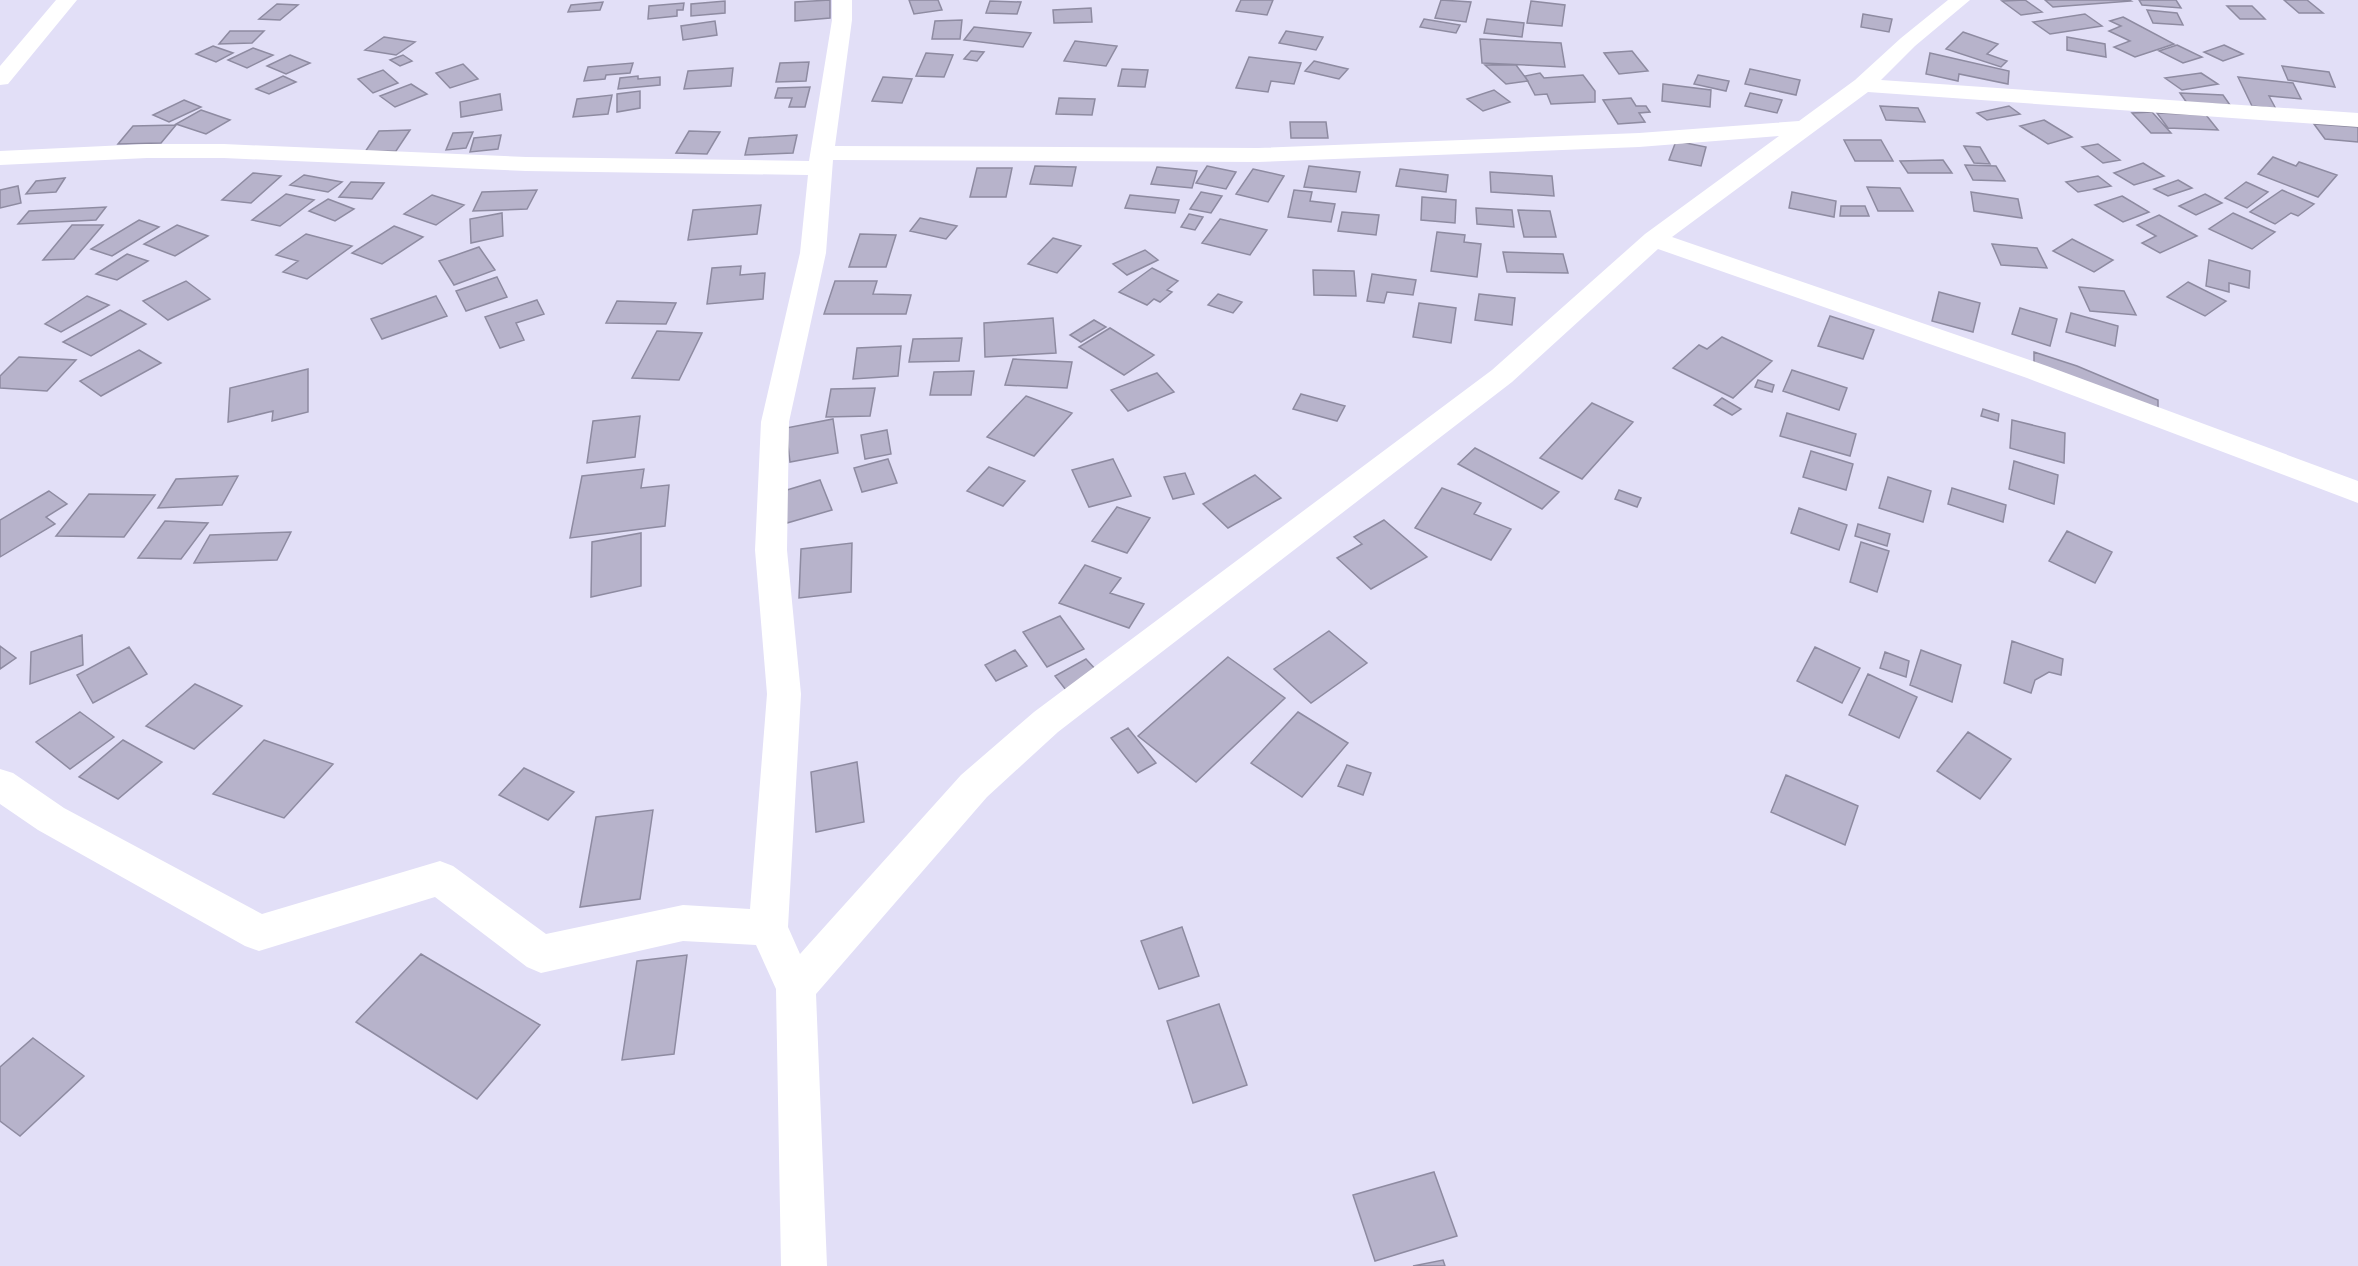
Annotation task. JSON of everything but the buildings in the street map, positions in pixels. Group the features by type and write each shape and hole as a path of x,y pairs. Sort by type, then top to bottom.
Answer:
{"street":[{"path":"0,79 67,0"},
{"path":"804,1266 796,988 768,928 784,694 771,550 776,422 813,253 821,161 842,20 842,0"},
{"path":"796,988 974,786 1046,722 1502,376 1654,239 1863,85 1908,42 1960,0"},
{"path":"1863,85 2358,120"},
{"path":"0,159 147,151 224,151 526,164 1258,155 1638,140 1802,128"},
{"path":"1654,239 2037,372 2358,492"},
{"path":"0,784 51,819 259,933 440,878 541,954 682,923 768,928"}]}
